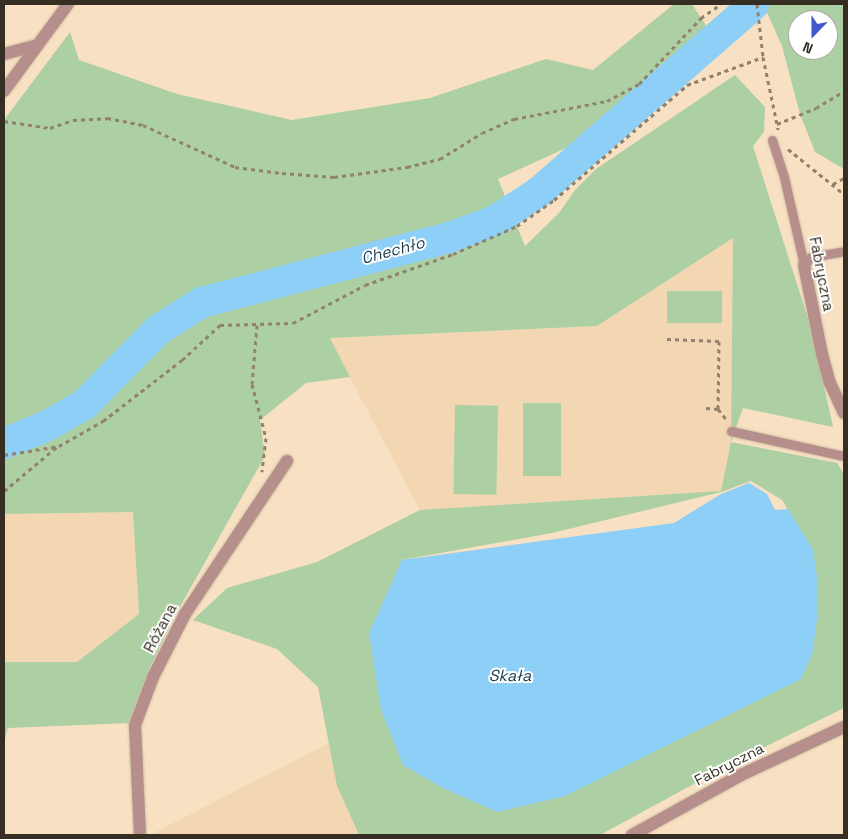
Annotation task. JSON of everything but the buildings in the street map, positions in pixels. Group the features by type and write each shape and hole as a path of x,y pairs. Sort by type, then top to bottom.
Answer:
{"street":[{"path":"4,91 68,4"},
{"path":"4,54 38,45"},
{"name":"Fabryczna","path":"804,265 822,354 830,382 844,413"},
{"name":"Różana","path":"140,835 135,725 153,677 186,614 287,461"},
{"name":"Fabryczna","path":"632,835 741,775 844,727"}],"lane":[{"name":"Fabryczna","path":"772,140 784,177 804,265"},
{"path":"804,265 811,257 844,251"},
{"path":"732,431 844,456"}],"path":[{"path":"4,121 50,128 73,120 107,118 143,125 235,167 282,173 334,177 406,167 440,159 482,133 514,119 607,101 639,84 701,18 721,4"},
{"path":"757,4 764,57 777,124 844,91"},
{"path":"4,491 59,446 103,421 182,360 220,325 293,323 365,285 453,254 517,226 554,200 687,85 764,57"},
{"path":"783,145 844,194"},
{"path":"833,184 844,178"},
{"path":"257,325 252,384 266,438"},
{"path":"667,339 719,341 718,409"},
{"path":"4,454 59,446"}],"shaded area":[{"path":"733,238 731,442 721,492 420,510 329,338 597,326"},
{"path":"133,512 139,614 77,662 4,662 4,514"},
{"path":"329,743 337,786 359,835 150,835"}],"green space":[{"path":"674,4 692,4 709,30 577,143 498,179 525,246 559,213 575,190 596,169 735,75 765,107 764,132 753,146 811,328 833,427 743,408 731,442 733,238 597,326 330,338 350,377 306,383 260,420 265,456 173,619 149,670 129,723 8,728 4,743 4,662 77,662 139,614 133,512 4,514 4,120 70,32 79,60 177,94 292,120 430,98 546,59 593,70"},
{"path":"763,4 844,4 844,169 815,152 800,114 782,46"},
{"path":"667,291 722,291 722,323 667,323"},
{"path":"523,403 561,403 561,476 523,476"},
{"path":"455,405 498,406 496,495 453,494"},
{"path":"731,442 837,463 844,474 844,708 738,760 600,835 359,835 337,786 318,687 277,649 193,620 227,588 317,562 420,510 721,491","holes":["751,481 782,500 813,550 497,812 445,789 403,765 402,560 552,533 721,492"]}],"water":[{"name":"Skała","path":"749,483 767,494 775,510 788,509 813,550 818,584 817,619 812,655 801,679 565,796 497,812 445,789 403,765 381,710 369,633 402,560 674,523 721,494"}],"waterway":[{"name":"Chechło","path":"4,443 47,425 84,404 158,329 201,302 452,236 495,220 539,191 753,4"},
{"path":"629,113 633,123"}]}
